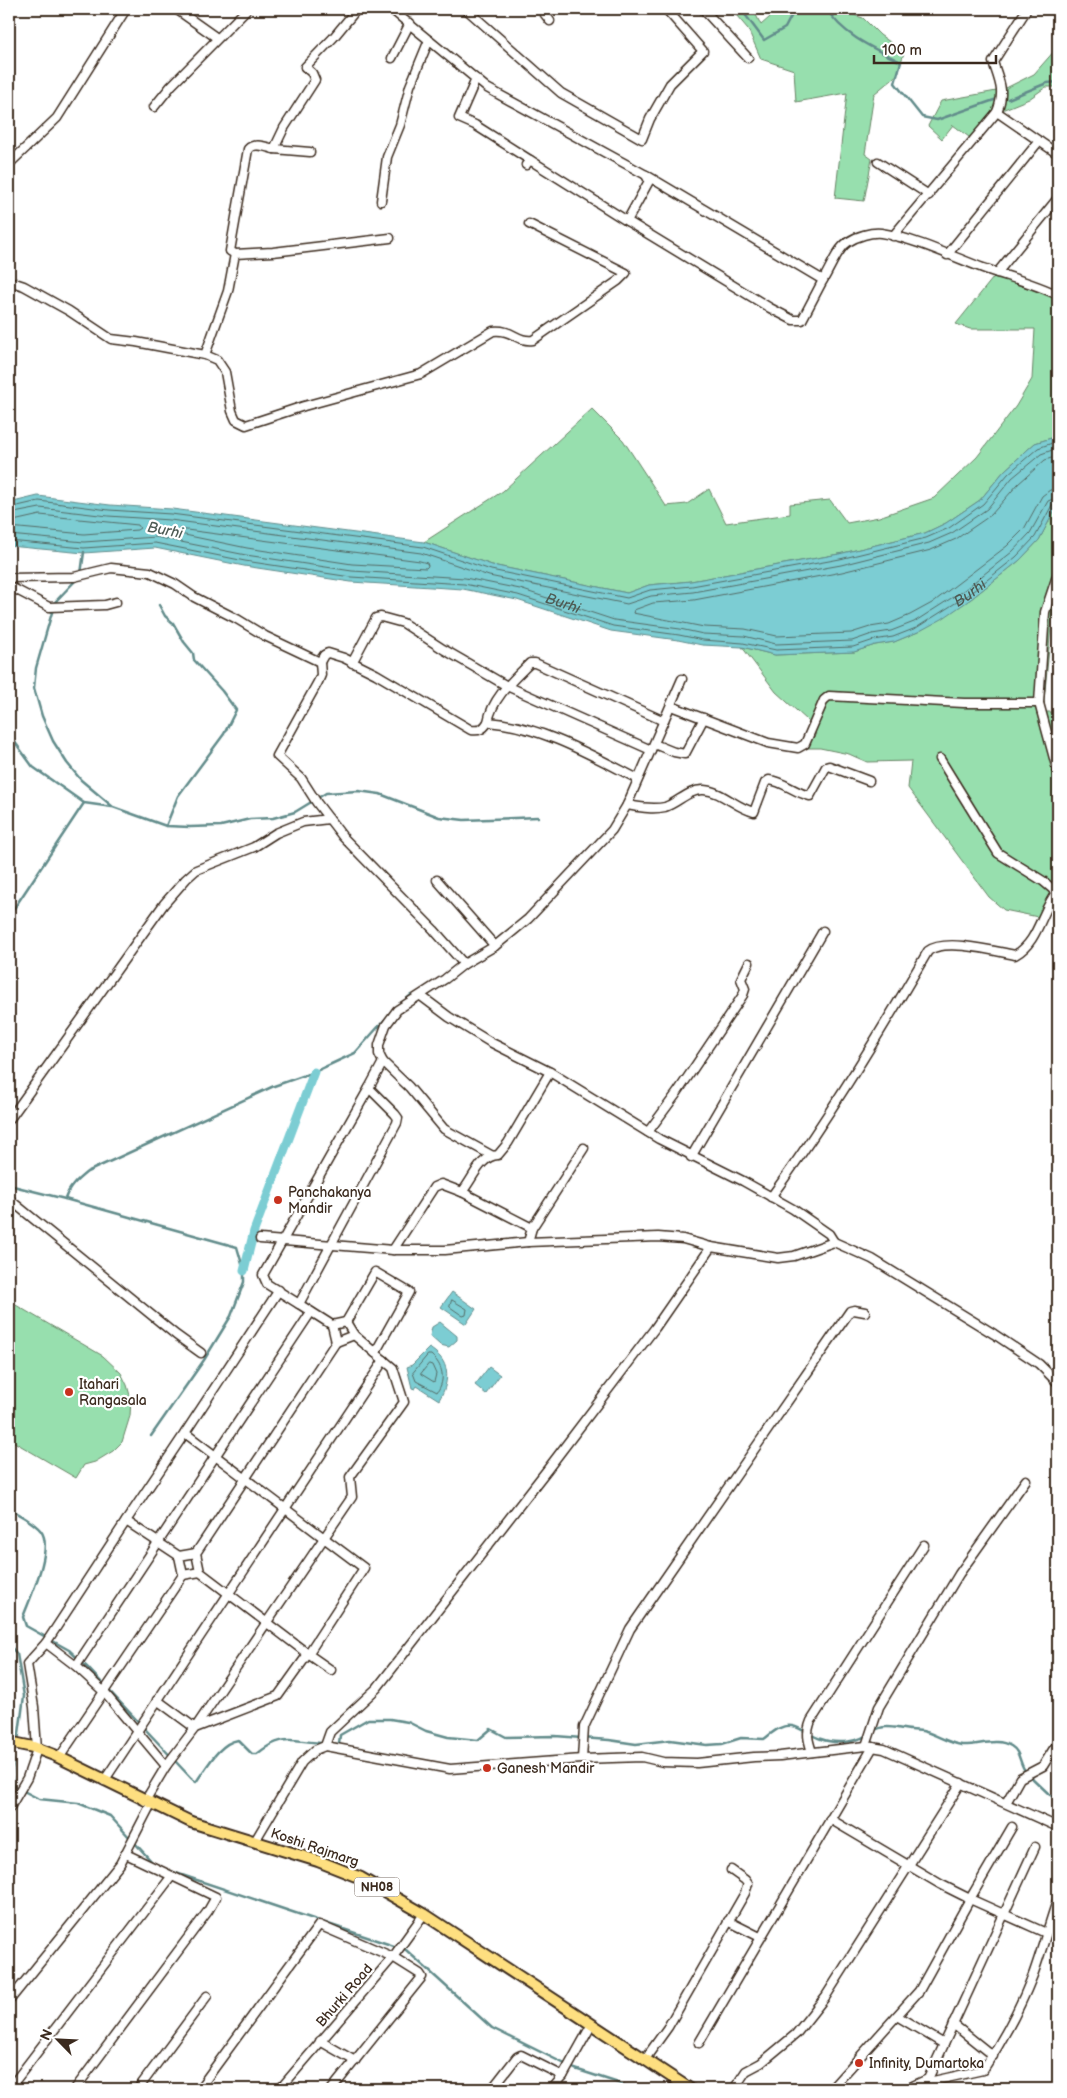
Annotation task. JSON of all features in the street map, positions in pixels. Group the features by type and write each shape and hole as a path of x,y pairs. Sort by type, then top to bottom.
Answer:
{"main road":[{"name":"Koshi Rajmarg","path":"9,1742 35,1748 59,1758 148,1803 191,1822 318,1861 361,1878 424,1914 690,2089"}],"street":[{"path":"9,164 57,118 126,9"},
{"path":"176,9 217,38"},
{"path":"154,107 171,86 247,9"},
{"path":"274,149 284,128 315,80 312,73 305,67 357,9"},
{"path":"391,9 487,88 646,174 823,280"},
{"path":"466,9 561,93 642,139 670,84 703,51 666,9"},
{"path":"541,9 550,21"},
{"path":"703,9 748,58"},
{"path":"893,236 997,112 1002,90 993,62 1027,9"},
{"path":"392,58 410,23"},
{"path":"381,201 387,157 400,125 410,86 429,40"},
{"path":"476,79 460,118 475,125 528,162 793,320 802,320 823,280 847,242 873,233 893,236 997,273 1019,278 1058,295"},
{"path":"997,112 1058,154"},
{"path":"947,255 1039,140"},
{"path":"310,152 274,149 255,145 248,149 230,251 235,254 273,252 390,238"},
{"path":"878,162 929,195"},
{"path":"627,221 649,181 646,174"},
{"path":"997,273 1058,198"},
{"path":"9,281 24,286 69,310 111,340 136,342 205,355 217,360 225,372 232,411 236,420 246,425 304,406 421,374 493,331 504,330 525,341 533,340 618,281 626,273 529,224"},
{"path":"205,355 228,291 235,254"},
{"path":"9,578 74,577 96,570 111,568 150,572 175,584 194,597 265,636 320,662"},
{"path":"1058,573 1046,612 1039,703 1058,773"},
{"path":"9,586 52,607 105,605 116,602"},
{"path":"352,663 376,618 381,617 403,622 443,649 507,686 652,747 685,754 704,718"},
{"path":"464,964 434,930 343,837 315,801 301,778 277,756 318,682 321,674 320,662 324,655 328,653 344,658 427,702 471,730 478,731 484,728 492,708 507,686 530,663 535,663 664,722"},
{"path":"550,1072 508,1143 498,1155 491,1155 444,1129 409,1087 383,1062 378,1054 379,1045 386,1025 397,1010 408,1001 421,996 464,964 495,946 528,919 612,830 626,805 682,679"},
{"path":"671,706 768,742 798,748 805,744 824,700 829,696 964,703 1039,703"},
{"path":"488,722 552,738 602,760 638,779"},
{"path":"771,1197 893,1012 928,951 938,946 955,946 985,948 1015,955 1022,952 1032,941 1057,891 998,853 940,759"},
{"path":"626,805 645,808 664,807 691,793 704,790 754,812 765,783 768,780 776,781 797,792 810,796 826,767 829,766 869,781"},
{"path":"9,1120 164,904 186,879 196,870 254,847 276,833 302,822 329,819"},
{"path":"437,880 495,946"},
{"path":"691,1156 823,931"},
{"path":"648,1132 677,1093 743,995 745,989 741,979 749,963"},
{"path":"421,996 449,1017 490,1042 550,1072 691,1156 743,1181 793,1209 829,1234 834,1242 872,1259 1039,1364 1058,1383"},
{"path":"375,1353 409,1292 375,1272 346,1322 332,1325 267,1284 263,1275 383,1062"},
{"path":"299,1304 397,1123 398,1118 396,1114 369,1088"},
{"path":"528,1242 532,1228 584,1148"},
{"path":"462,1192 485,1159 491,1155"},
{"path":"393,1250 434,1187 441,1184 462,1192 532,1228"},
{"path":"9,1199 149,1314 201,1352"},
{"path":"260,1239 393,1250 444,1250 528,1242 658,1237 683,1239 711,1247 778,1258 794,1256 834,1242"},
{"path":"255,1842 302,1762 326,1743 335,1727 377,1688 655,1328 711,1247"},
{"path":"9,1809 27,1778 35,1748 34,1707 27,1664 48,1641 279,1290"},
{"path":"582,1759 583,1734 596,1698 630,1629 850,1311 864,1312"},
{"path":"77,1663 311,1312"},
{"path":"9,2001 128,1852 148,1803 170,1760 194,1728 352,1497 350,1477 404,1402 392,1368 354,1336 346,1322"},
{"path":"332,1325 336,1342"},
{"path":"126,1521 179,1556 196,1553 336,1342 354,1336"},
{"path":"104,1781 384,1360"},
{"path":"185,1433 364,1568 278,1696 194,1728"},
{"path":"699,2042 830,1819 869,1740 879,1707 958,1574 1026,1480"},
{"path":"812,1752 807,1733 820,1703 882,1612 924,1545"},
{"path":"196,1553 200,1572 331,1670"},
{"path":"179,1556 183,1575"},
{"path":"59,1758 183,1575 200,1572"},
{"path":"48,1641 105,1688 170,1760"},
{"path":"158,1700 194,1728"},
{"path":"326,1743 450,1769 582,1759 642,1758 664,1762 697,1763 812,1752 869,1740 1058,1827"},
{"path":"1006,1803 1020,1778 1043,1766 1058,1742"},
{"path":"734,2089 746,2071 761,2063 796,2034 826,1996 961,1784"},
{"path":"830,1819 970,1899 1046,1933"},
{"path":"831,2089 919,1991 1012,1827"},
{"path":"907,2089 928,2079 1035,1847"},
{"path":"75,2089 216,1900 214,1894 171,1877 128,1852"},
{"path":"645,2059 668,2027 748,1884 746,1880 732,1870"},
{"path":"9,2089 171,1877"},
{"path":"915,2085 983,2070 1021,2002 1033,1975 1058,1902"},
{"name":"Bhurki Road","path":"280,2089 395,1955 424,1914"},
{"path":"728,1921 760,1937"},
{"path":"199,2089 318,1926 322,1925 395,1955 422,1977 332,2089"},
{"path":"138,2089 207,1996"},
{"path":"896,2016 944,2044"},
{"path":"552,2089 564,2073 592,2024"},
{"path":"953,2024 992,2056"},
{"path":"320,2042 355,2061"},
{"path":"492,2089 517,2057 521,2055 564,2073"}],"green space":[{"path":"731,9 753,9 761,25 779,9 841,9 844,12 863,18 880,35 904,52 898,74 874,94 865,154 872,159 864,201 835,198 847,93 796,102 794,70 761,59 748,29"},
{"path":"1056,49 1058,50 1058,87 1046,87 1029,99 997,112 973,140 953,125 942,139 928,126 941,101 1002,90 1034,74"},
{"path":"997,273 1058,295 1058,436 1035,443 1004,471 980,500 946,523 925,533 839,554 691,581 649,585 627,593 492,565 424,542 503,491 592,409 623,440 666,506 687,504 709,489 726,523 790,514 790,504 830,500 847,523 879,517 934,498 977,457 1016,406 1032,379 1035,329 970,329 956,324"},
{"path":"1058,504 1058,577 1054,595 1044,701 1045,712 1058,712 1058,896 1043,918 1004,910 989,897 908,788 911,761 867,762 849,754 820,748 806,748 816,734 807,720 776,692 742,647 775,655 854,652 875,645 894,642 918,632 971,599 1020,560 1039,540"},
{"name":"Itahari Rangasala","path":"9,1301 103,1356 121,1373 127,1385 131,1399 130,1416 122,1442 113,1451 95,1462 84,1465 76,1478 9,1439"}],"water":[{"name":"Burhi","path":"1058,436 1058,504 1039,540 1020,560 971,599 942,619 894,642 875,645 854,652 775,655 742,647 702,645 611,631 517,600 463,589 351,582 244,566 155,548 84,553 9,546 9,503 38,496 110,505 172,509 424,542 492,565 627,593 649,585 691,581 839,554 925,533 946,523 980,500 1004,471 1035,443"},
{"path":"452,1292 476,1309 466,1324 441,1307"},
{"path":"440,1322 457,1336 457,1340 449,1347 440,1345 430,1336 432,1327"},
{"path":"429,1348 445,1364 447,1378 439,1400 417,1386 415,1389 412,1388 407,1367 412,1365"},
{"path":"489,1367 500,1375 486,1394 475,1385"}],"waterway":[{"path":"741,9 764,40 785,28 795,9"},
{"path":"827,9 833,18 850,34 901,62 895,83 922,117 937,120 997,99"},
{"path":"1008,99 1047,83 1058,82"},
{"path":"81,574 84,552"},
{"path":"76,580 55,602 36,668 34,688 42,716 53,741 67,763 81,780 113,807 166,826 221,826 250,819 273,818 295,812 326,793 358,791 380,794 439,817 464,820 538,817"},
{"path":"159,605 193,653 194,660 222,691 236,710 224,734 178,796 166,826"},
{"path":"9,734 33,767 84,803 112,807"},
{"path":"9,916 84,803"},
{"path":"169,893 181,878"},
{"path":"28,1087 153,913"},
{"path":"402,1003 411,995"},
{"path":"9,1185 65,1199 74,1184 87,1172 274,1086 314,1072 355,1053 387,1017"},
{"path":"244,1271 254,1231 314,1072"},
{"path":"65,1199 237,1247 244,1271 244,1282 231,1316 204,1360 151,1436"},
{"path":"9,1509 34,1524 41,1531 44,1539 45,1549 40,1573 23,1617 26,1626 69,1650 196,1782 214,1756 231,1742 238,1740 252,1754 257,1754 266,1747 282,1741 297,1740 325,1743"},
{"path":"9,1645 17,1654 24,1696 18,1741"},
{"path":"333,1744 339,1744 340,1735 368,1719 390,1719 408,1722 426,1731 448,1737 478,1740 491,1729 506,1737 555,1736 636,1744 670,1740 707,1745 722,1744 741,1738 764,1739 784,1726 796,1727 817,1738 832,1742 851,1741 867,1735"},
{"path":"873,1731 882,1727 922,1731 962,1745 993,1742 1005,1743 1017,1751 1026,1772"},
{"path":"13,1760 11,1775 14,1786 39,1799 78,1803 110,1816 130,1838"},
{"path":"1030,1776 1050,1795 1058,1799"},
{"path":"134,1842 154,1864"},
{"path":"170,1871 397,1947"},
{"path":"403,1948 492,2028 575,2069 637,2089"}],"place":[{"name":"Panchakanya Mandir","path":"278,1200"},
{"name":"Itahari Rangasala","path":"69,1392"},
{"name":"Ganesh Mandir","path":"487,1768"},
{"name":"Infinity, Dumartoka","path":"859,2063"}]}
